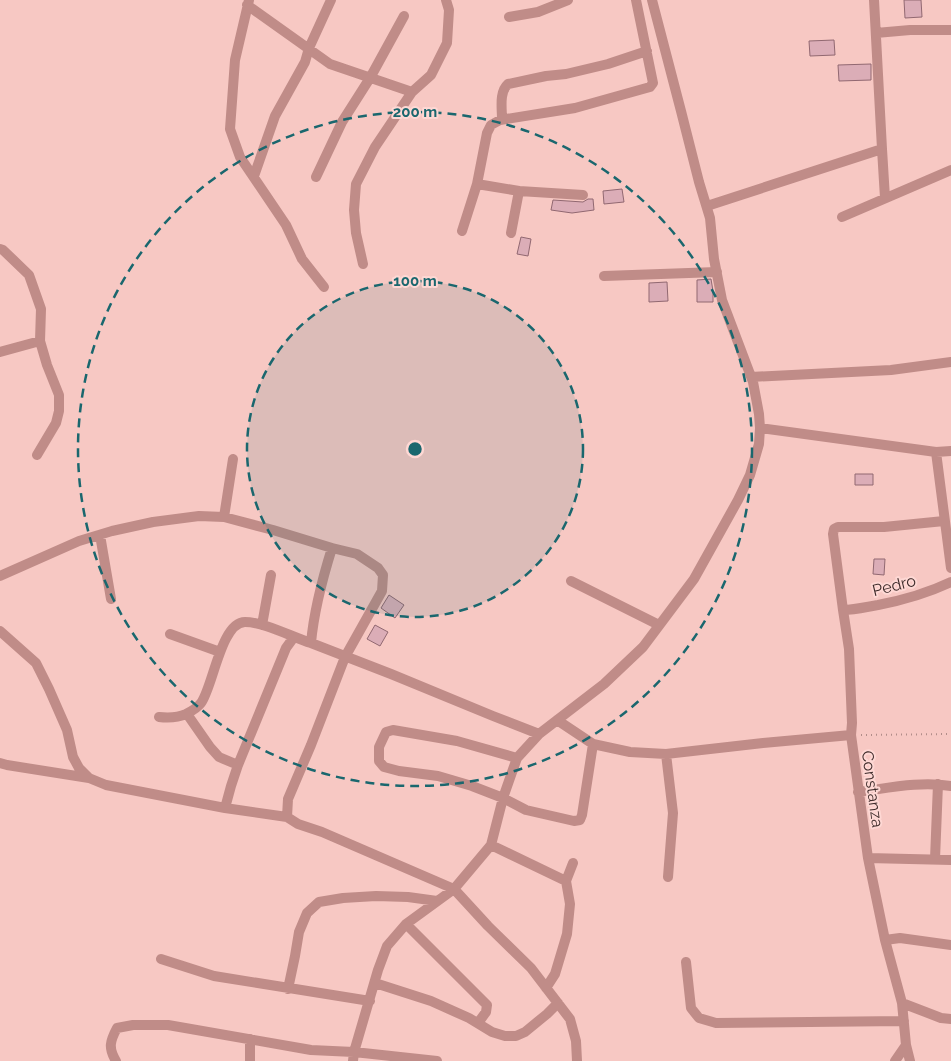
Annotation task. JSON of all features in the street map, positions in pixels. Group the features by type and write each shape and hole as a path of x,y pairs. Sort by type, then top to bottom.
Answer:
{"street":[{"path":"254,176 275,116 305,62 309,48 331,0"},
{"path":"363,264 356,233 354,210 356,184 375,147 412,92 431,74 447,44 449,10 446,0"},
{"path":"509,17 538,12 568,0"},
{"path":"462,231 478,184 487,133 491,125 502,119 575,108 650,87 653,80 636,0"},
{"path":"353,1057 387,946 406,924 454,889 491,845 517,758 539,734 604,684 643,647 694,579 738,500 750,475 759,444 759,414 753,382 722,300 714,259 710,218 652,0"},
{"path":"874,0 885,198"},
{"path":"324,287 302,259 286,225 240,156 230,129 235,60 248,2 330,64 412,92"},
{"path":"316,177 342,122 370,78 404,16"},
{"path":"876,33 910,30 951,30"},
{"path":"502,119 502,98 504,87 508,84 566,74 608,64 647,51"},
{"path":"707,206 882,150"},
{"path":"842,217 951,170"},
{"path":"478,184 519,191 583,195"},
{"path":"511,233 519,191"},
{"path":"0,249 29,276 41,309 40,341 59,395 59,412 56,423 37,454"},
{"path":"604,276 717,272"},
{"path":"0,352 40,341"},
{"path":"751,377 891,370 951,362"},
{"path":"760,428 936,452 951,452"},
{"path":"936,452 951,568"},
{"path":"224,517 233,460"},
{"path":"0,576 79,541 112,531 153,522 199,516 224,517 356,554 378,568 383,575 382,591 345,656 288,799 287,817"},
{"path":"851,735 850,649 843,610 833,534 834,529 838,527 884,527 944,520"},
{"path":"100,535 111,600"},
{"path":"311,643 314,616 324,572 332,548"},
{"path":"262,625 271,575"},
{"path":"571,581 660,624"},
{"name":"Pedro","path":"843,610 853,610 899,601 924,594 951,582"},
{"path":"159,717 177,718 187,714 201,703 210,684 220,652 233,627 246,622 262,625 311,643 539,734"},
{"path":"0,631 36,663 67,730 73,758 79,768 89,778"},
{"path":"170,634 220,652"},
{"path":"225,808 238,765 286,648 294,637"},
{"path":"187,714 210,748 219,757 238,765"},
{"name":"Constanza","path":"557,720 593,744 630,752 666,754 851,735 868,858 885,940 902,1003 906,1045 910,1061"},
{"path":"517,758 457,742 393,730 386,732 379,747 379,761 384,767 438,776 504,798 526,810 574,822 580,820 582,815 593,744"},
{"path":"666,754 673,813 668,877"},
{"path":"0,763 89,778 106,785 225,808 287,817 298,824 322,832 454,889 531,968 570,1019 576,1042 577,1061"},
{"path":"858,792 925,784 951,786"},
{"path":"935,859 938,784"},
{"path":"491,845 566,881"},
{"path":"868,858 951,860"},
{"path":"546,988 555,974 567,934 570,904 566,881 573,864"},
{"path":"288,989 299,932 307,913 319,902 376,896 408,896 438,901"},
{"path":"406,924 487,1005 487,1010 478,1023"},
{"path":"885,940 900,938 951,945"},
{"path":"161,959 214,976 370,1001"},
{"path":"686,962 691,1008 699,1018 716,1023 904,1021"},
{"path":"375,982 418,996 469,1018 492,1032 505,1036 516,1036 525,1032 558,1003"},
{"path":"902,1003 941,1018 951,1019"},
{"path":"116,1061 112,1053 111,1038 116,1028 133,1025 168,1025 353,1057 437,1061"},
{"path":"250,1039 250,1061"},
{"path":"895,1061 906,1045"}],"path":[{"path":"851,735 951,734"}],"building":[{"path":"904,0 921,0 922,17 905,18"},
{"path":"834,40 835,55 810,56 809,41"},
{"path":"871,64 871,80 839,81 838,65"},
{"path":"622,189 624,202 604,204 603,191"},
{"path":"593,199 594,210 572,213 551,210 553,200 583,202"},
{"path":"521,237 531,239 528,256 517,254"},
{"path":"711,279 713,302 697,302 697,280"},
{"path":"667,282 668,301 649,302 649,283"},
{"path":"855,474 873,474 873,485 855,485"},
{"path":"874,559 885,559 884,575 873,574"},
{"path":"389,595 404,605 395,618 381,608"},
{"path":"375,625 388,632 380,646 367,639"}]}
